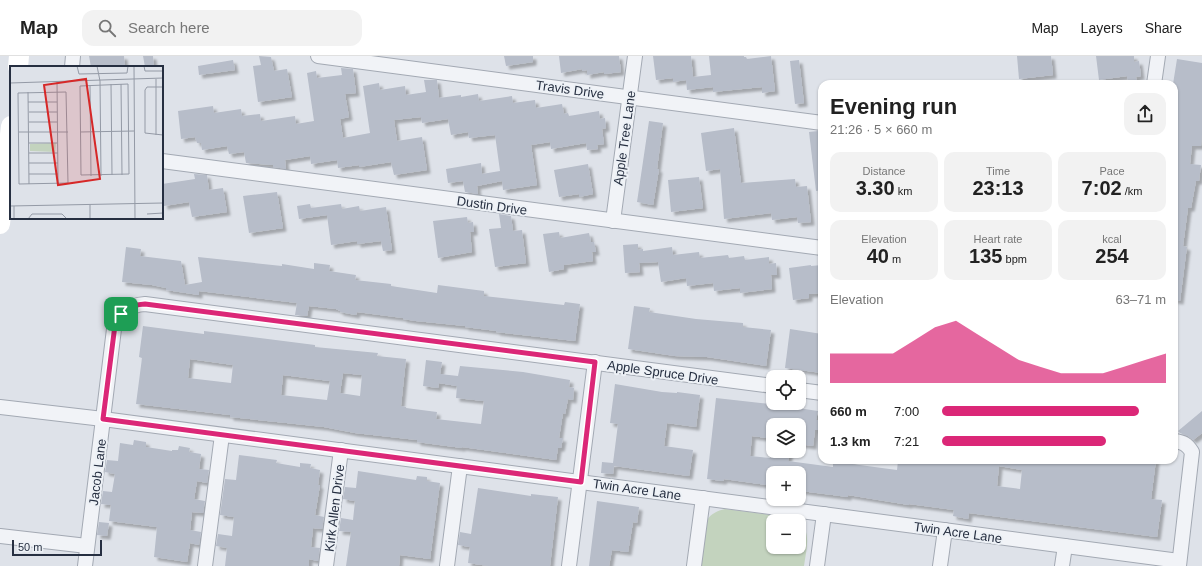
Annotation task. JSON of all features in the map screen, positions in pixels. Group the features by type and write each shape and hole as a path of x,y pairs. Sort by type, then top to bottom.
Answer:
{"street":[{"path":"18,66 19,56"},
{"path":"72,66 73,56"},
{"name":"Travis Drive","path":"318,56 818,122"},
{"name":"Apple Tree Lane","path":"613,221 635,56"},
{"path":"1155,80 1158,56"},
{"path":"0,224 10,135"},
{"name":"Dustin Drive","path":"163,161 818,247"},
{"name":"Apple Spruce Drive","path":"126,310 133,306 145,304 766,385"},
{"name":"Jacob Lane","path":"85,566 114,329 121,314 126,310"},
{"path":"569,566 581,482 595,362"},
{"path":"806,391 818,392"},
{"name":"Twin Acre Lane","path":"0,407 103,419 704,498 1065,546 1179,563"},
{"path":"205,566 222,435"},
{"path":"1178,442 1187,445 1192,452 1179,563"},
{"name":"Kirk Allen Drive","path":"326,566 341,450"},
{"path":"447,566 460,466"},
{"path":"694,566 704,498"},
{"path":"817,566 824,514"},
{"path":"940,566 945,530"},
{"path":"0,536 87,546"},
{"path":"1062,566 1065,546"}],"green space":[{"path":"725,509 766,514 766,554 806,554 804,566 699,566 707,520 715,513"},
{"path":"806,531 807,536 806,554"}],"building":[{"path":"89,56 124,56 125,66 91,66"},
{"path":"143,56 153,56 154,66 145,66"},
{"path":"259,56 271,57 274,71 287,69 292,97 258,102 253,66 261,65"},
{"path":"504,56 533,56 533,62 506,66"},
{"path":"559,56 619,56 621,72 604,74 604,72 587,75 587,70 582,71 582,69 561,73"},
{"path":"653,56 691,56 693,77 711,75 709,56 744,56 747,59 771,56 775,91 762,93 762,87 713,92 713,87 687,90 686,80 673,82 673,78 656,80"},
{"path":"1017,56 1051,56 1053,75 1019,79"},
{"path":"1096,56 1134,56 1134,62 1139,61 1141,76 1136,77 1136,80 1128,80 1127,76 1099,80"},
{"path":"1177,59 1202,63 1201,146 1192,146 1190,164 1201,165 1199,181 1196,181 1191,208 1188,208 1183,246 1187,247 1180,301 1178,301 1178,80 1174,80"},
{"path":"233,60 235,70 199,75 198,66"},
{"path":"799,60 804,103 795,104 790,61"},
{"path":"341,68 353,69 356,93 345,94 349,117 340,119 343,138 370,133 363,86 379,83 380,90 405,86 406,95 426,92 424,80 437,80 439,98 461,95 461,97 478,94 479,101 512,96 513,103 535,100 536,108 562,104 564,114 568,113 569,116 599,111 600,119 605,118 606,128 602,129 604,144 597,145 598,149 587,150 586,143 551,149 550,142 531,145 537,185 503,190 502,181 477,186 478,194 465,192 463,181 448,183 446,169 481,163 482,174 500,171 495,135 469,138 468,132 451,135 448,119 422,123 421,117 394,120 397,141 422,137 427,170 394,175 391,162 359,167 359,165 338,168 337,160 311,164 310,156 285,160 286,169 273,167 273,165 246,163 244,152 229,154 227,146 202,150 201,143 197,143 195,137 181,139 178,111 213,106 214,113 241,109 242,116 260,114 261,121 295,116 296,124 314,121 307,73 316,71 317,78 342,75"},
{"path":"649,121 663,123 657,169 659,169 653,205 637,202"},
{"path":"734,128 741,183 795,179 796,187 807,186 811,222 798,223 797,217 772,220 771,213 724,219 720,169 706,171 701,133"},
{"path":"818,131 818,191 816,191 809,132"},
{"path":"588,164 593,194 579,197 579,194 559,197 554,170"},
{"path":"194,174 207,175 209,190 223,188 227,212 192,217 189,202 164,206 163,184 195,179"},
{"path":"699,177 703,208 671,212 668,180"},
{"path":"277,192 283,228 249,233 243,196"},
{"path":"310,204 311,208 341,204 342,209 359,206 360,211 386,207 392,250 383,251 381,241 357,244 357,241 331,245 327,215 299,219 297,206"},
{"path":"499,214 511,216 513,231 522,230 526,263 495,267 489,229 501,228"},
{"path":"467,217 468,223 473,222 474,232 470,232 472,252 438,258 433,221"},
{"path":"559,232 560,238 589,233 591,242 594,242 596,252 592,252 593,261 564,265 564,269 549,272 543,234"},
{"path":"638,244 638,250 643,249 643,251 672,247 673,255 699,252 700,258 728,255 729,258 744,256 745,260 769,257 769,264 776,263 777,275 771,275 772,289 740,293 740,288 714,291 713,283 687,286 686,278 661,282 658,262 639,263 640,272 625,273 623,245"},
{"path":"126,247 141,249 140,256 181,261 185,285 202,282 198,257 282,266 282,264 314,269 314,263 330,265 329,271 356,275 355,280 391,284 391,286 437,293 438,285 484,291 484,296 564,305 565,302 580,304 575,341 496,332 497,331 465,326 416,321 357,312 356,315 340,312 336,309 309,306 307,316 295,315 297,303 199,291 199,295 166,290 166,288 152,285 122,282"},
{"path":"818,265 818,293 809,294 809,298 793,300 789,268"},
{"path":"634,306 650,308 649,312 696,319 743,323 743,327 771,330 766,366 707,357 675,356 628,349"},
{"path":"143,326 204,334 204,331 315,345 315,347 378,353 377,356 406,359 401,406 437,412 436,419 481,424 484,401 456,398 457,386 439,383 438,388 423,386 426,360 442,362 440,374 458,376 460,366 523,372 570,380 569,387 574,388 573,400 568,399 565,414 563,413 559,438 563,438 561,448 558,448 556,460 417,442 417,440 355,433 324,427 230,417 230,415 136,404 142,358 139,357","holes":["190,359 233,365 231,383 188,378","343,373 362,375 360,396 340,393","283,375 330,381 327,400 281,395"]},
{"path":"790,329 818,333 818,372 785,368"},
{"path":"615,384 662,392 700,395 696,427 667,423 664,446 693,450 689,476 614,466 613,474 601,473 602,462 613,463 618,424 610,423"},
{"path":"716,398 766,404 766,410 806,409 818,411 816,420 818,420 818,430 815,430 813,446 806,445 806,418 766,418 766,438 752,436 750,456 789,458 788,461 833,467 833,464 852,464 897,470 898,464 1155,464 1151,499 1162,500 1157,537 969,513 968,519 953,516 954,510 909,505 848,495 848,497 806,492 806,466 766,466 766,485 724,479 723,481 707,479","holes":["999,466 1022,470 1020,489 997,486"]},
{"path":"1202,411 1202,433 1193,440 1178,431"},
{"path":"134,440 146,442 146,447 172,451 178,450 179,446 190,448 189,452 201,454 199,469 209,470 207,483 197,481 194,499 205,501 203,513 192,512 190,530 201,532 199,545 190,543 187,562 154,557 157,527 109,521 111,505 101,504 103,491 112,492 115,474 105,472 107,460 118,461 120,443 133,445"},
{"path":"239,455 277,460 276,463 300,467 300,463 311,464 310,468 320,470 318,485 320,485 315,515 324,517 322,529 313,528 311,547 320,548 318,561 309,559 309,566 225,566 227,548 216,546 218,534 232,536 234,517 220,515 225,479 236,480"},
{"path":"358,471 416,480 417,476 427,477 427,481 440,483 430,559 400,555 399,566 346,566 351,532 339,531 341,518 353,520 355,501 343,499 345,487 356,488"},
{"path":"478,488 531,496 531,494 558,497 550,566 489,566 468,563 470,547 458,545 460,532 471,534"},
{"path":"597,501 639,507 637,523 633,522 628,552 612,550 609,566 589,566"},
{"path":"99,522 109,523 107,536 97,535"}],"route":[{"path":"145,304 595,362 581,482 103,419 114,329 121,314 133,306 145,304"}]}
